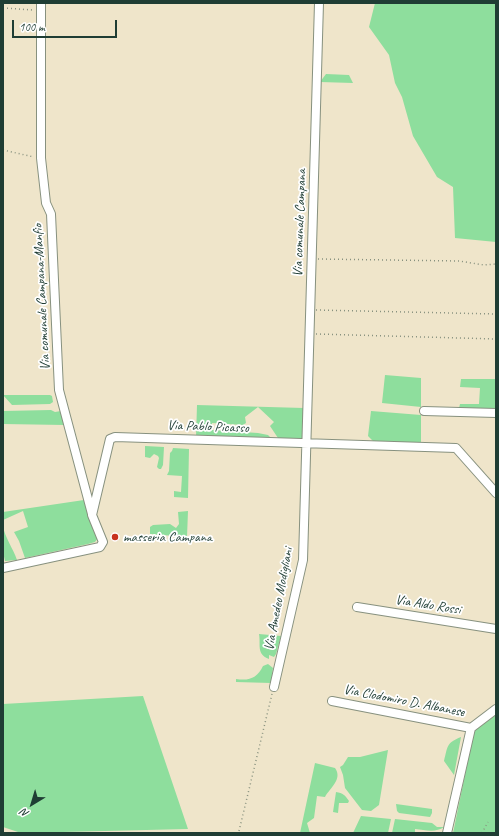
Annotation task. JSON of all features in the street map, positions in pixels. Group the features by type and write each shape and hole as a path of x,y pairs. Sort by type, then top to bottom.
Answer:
{"street":[{"name":"Via comunale Campana","path":"307,444 319,3"},
{"name":"Via comunale Campana-Manfio","path":"41,7 41,158 46,203 51,214 59,390 92,515"},
{"path":"424,411 496,413"},
{"name":"Via Pablo Picasso","path":"92,515 110,439 115,437 456,448 496,493"},
{"name":"Via Amedeo Modigliani","path":"274,687 303,560 307,444"},
{"path":"3,568 100,547 103,542 92,515"},
{"name":"Via Aldo Rossi","path":"357,607 496,629"},
{"name":"Via Clodomiro D. Albanese","path":"332,701 471,728"},
{"path":"447,833 471,728 496,708"}],"path":[{"path":"3,8 41,7"},
{"path":"3,150 41,158"},
{"path":"312,259 459,261 484,265 496,264"},
{"path":"310,310 496,314"},
{"path":"310,334 496,339"},
{"path":"239,831 274,687"},
{"path":"482,833 488,822"}],"green space":[{"path":"375,3 496,3 496,242 455,238 453,187 437,177 413,136 402,97 395,83 389,55 369,27"},
{"path":"326,74 349,75 353,83 320,82"},
{"path":"385,375 421,378 421,407 382,403"},
{"path":"461,379 495,379 496,409 459,408 460,404 479,404 480,388 460,387"},
{"path":"3,395 50,395 52,396 53,402 50,404 12,405"},
{"path":"197,405 304,408 302,439 278,438 270,426 274,422 258,407 245,417 246,423 243,425 212,423 212,430 258,433 268,435 272,439 196,438"},
{"path":"51,410 55,412 61,411 65,425 3,424 3,411"},
{"path":"371,411 421,415 421,443 373,441 368,436"},
{"path":"145,446 164,447 163,465 161,469 157,467 158,456 154,454 150,458 145,457"},
{"path":"173,448 189,449 188,498 174,497 174,491 181,492 182,476 167,475 169,471 170,453"},
{"path":"84,500 98,538 95,542 88,544 25,558 14,532 28,527 23,511 3,520 3,512"},
{"path":"188,511 187,537 150,534 150,527 153,525 170,524 176,528 179,524 178,512"},
{"path":"3,526 5,535 17,560 5,561 3,552"},
{"path":"259,634 281,636 274,657 269,655 269,659 262,655"},
{"path":"268,664 273,668 271,683 236,682 236,679 245,680 256,676 263,666"},
{"path":"143,696 188,829 21,833 3,827 3,704"},
{"path":"496,715 496,833 453,833 474,731"},
{"path":"461,737 454,775 444,761 447,748 450,743"},
{"path":"388,750 379,805 371,811 362,810 345,788 340,767 348,757 360,757"},
{"path":"315,763 335,768 338,776 337,780 325,797 317,796 314,818 307,823 310,833 300,833"},
{"path":"336,792 344,795 349,801 348,803 339,803 338,813 333,812"},
{"path":"396,804 432,809 432,813 430,817 399,813 397,811"},
{"path":"361,816 391,819 388,833 353,833"},
{"path":"395,819 432,823 437,827 444,827 434,831 415,829 415,833 392,833"}],"place":[{"name":"masseria Campana","path":"115,537"}]}
